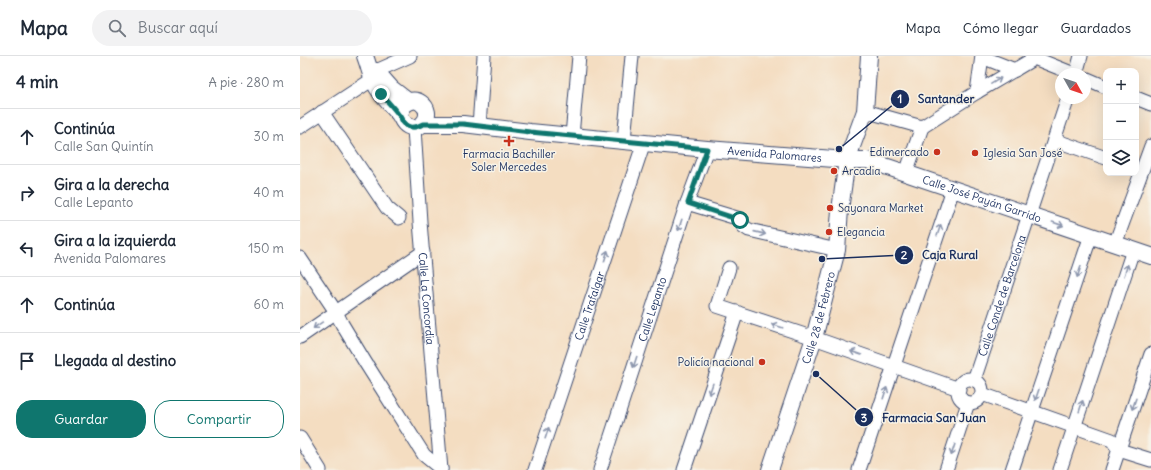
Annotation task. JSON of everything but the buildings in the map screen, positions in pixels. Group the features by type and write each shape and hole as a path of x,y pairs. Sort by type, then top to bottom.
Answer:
{"street":[{"path":"300,127 322,112 370,67 410,56"},
{"path":"479,126 484,56"},
{"path":"572,136 579,56"},
{"path":"624,140 632,56"},
{"name":"Calle 28 de Febrero","path":"770,470 814,338 837,250 840,210 847,160 865,111 870,56"},
{"path":"978,92 982,56 1015,70"},
{"path":"1077,68 1081,56"},
{"path":"906,173 922,127 1036,57 1061,68"},
{"path":"370,67 391,88 409,102"},
{"path":"370,67 381,94 405,124 410,127 421,120 423,105 419,102 409,102 402,107 400,116"},
{"path":"1091,81 1103,86"},
{"path":"1139,99 1151,104"},
{"name":"Calle Conde de Barcelona","path":"974,380 1066,104"},
{"path":"865,111 922,127"},
{"path":"322,112 387,208 399,218"},
{"name":"Avenida Palomares","path":"421,120 707,149 847,160"},
{"name":"Calle La Concordia","path":"421,120 423,252 441,470"},
{"path":"1054,140 1103,157"},
{"name":"Calle Trafalgar","path":"535,470 644,142"},
{"path":"1139,169 1151,146"},
{"name":"Calle Lepanto","path":"600,470 707,149"},
{"name":"Calle José Payán Garrido","path":"847,160 867,160 1151,256"},
{"path":"1115,244 1137,176"},
{"path":"859,470 953,189"},
{"path":"688,203 740,220 743,226 749,230 837,250"},
{"path":"1012,470 1091,235"},
{"path":"1060,470 1133,250"},
{"path":"300,337 423,252"},
{"path":"300,258 336,312 361,356 424,456 441,470"},
{"path":"729,268 717,306 959,389"},
{"path":"684,470 737,312"},
{"path":"1112,470 1148,374 1151,354"},
{"path":"974,380 981,386 982,394 976,401 968,403 960,398 958,394 959,389 964,381 974,380"},
{"path":"982,394 1112,440 1119,450 1151,460"},
{"path":"946,470 968,403"},
{"path":"300,438 320,470"}],"place":[{"name":"Farmacia Bachiller Soler Mercedes","path":"509,141"},
{"name":"Santander","path":"839,149"},
{"name":"Edimercado","path":"937,152"},
{"name":"Iglesia San José","path":"975,153"},
{"name":"Arcadia","path":"834,171"},
{"name":"Sayonara Market","path":"830,208"},
{"name":"Elegancia","path":"829,232"},
{"name":"Caja Rural","path":"822,259"},
{"name":"Policía nacional","path":"762,362"},
{"name":"Farmacia San Juan","path":"816,374"}],"route":[{"path":"381,94 400,116 402,121 414,128 423,124 463,124 707,149 688,203 740,220"}]}
